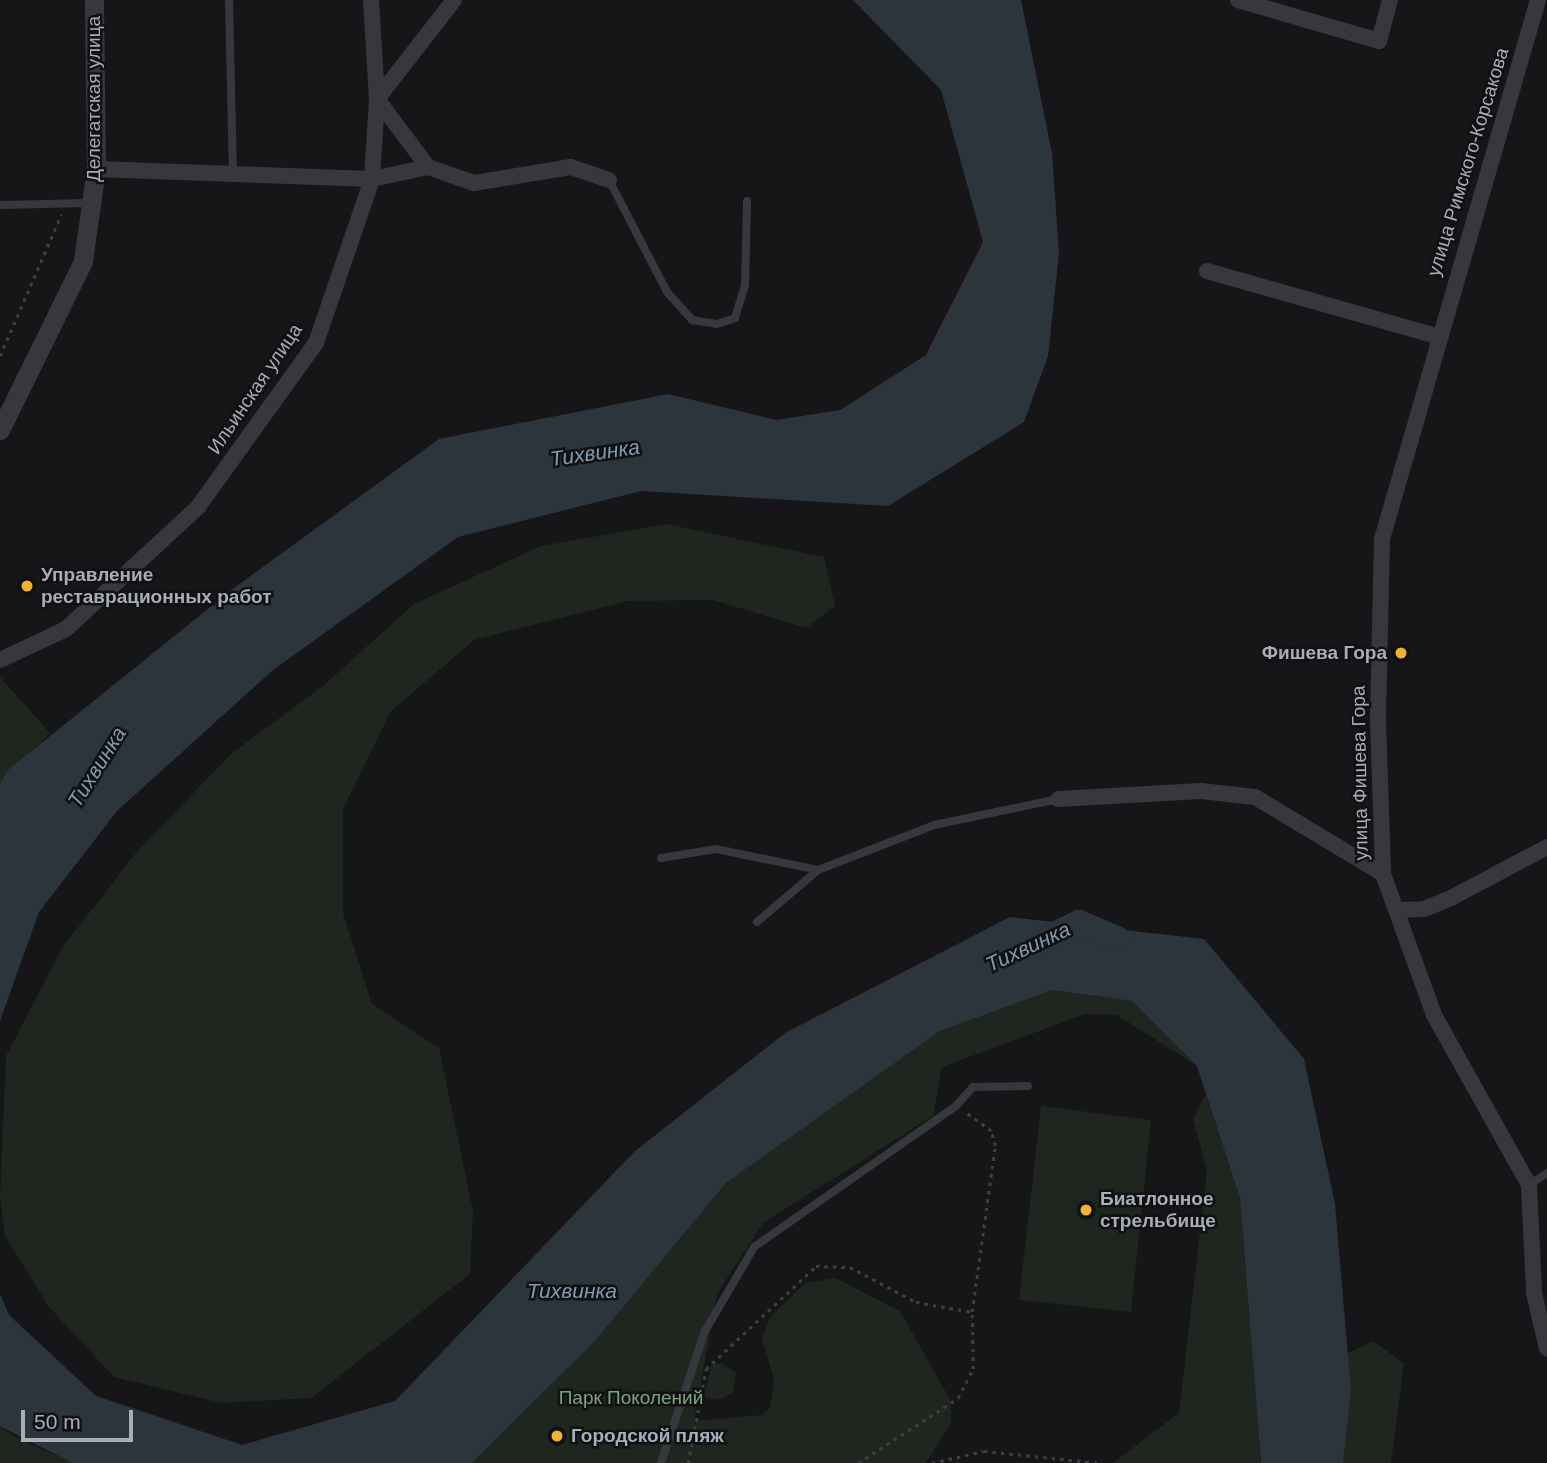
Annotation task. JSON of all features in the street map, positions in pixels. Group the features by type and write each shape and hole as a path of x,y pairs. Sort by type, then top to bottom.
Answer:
{"street":[{"name":"Делегатская улица","path":"0,430 83,261 96,169 94,0"},
{"name":"Ильинская улица","path":"0,660 66,629 198,507 316,343 372,179 377,99 371,0"},
{"path":"428,167 377,99 454,0"},
{"path":"1238,0 1379,41 1390,0"},
{"name":"улица Римского-Корсакова","path":"1437,336 1538,0"},
{"path":"96,169 372,179 428,167 474,183 571,167 609,180"},
{"path":"1207,271 1437,336"},
{"name":"улица Фишева Гора","path":"1437,336 1381,540 1383,874 1399,910 1434,1015 1529,1185 1534,1293 1547,1349"},
{"path":"1058,799 1201,792 1255,797 1383,874"},
{"path":"1399,910 1424,909 1453,897 1547,847"}],"lane":[{"path":"229,0 233,172"},
{"path":"609,180 667,292 692,320 717,324 735,318 745,285 747,201"},
{"path":"0,205 92,203"},
{"path":"757,922 818,870 934,825 1058,799"},
{"path":"662,858 716,849 818,870"},
{"path":"661,1463 705,1331 754,1247 955,1107 980,1084 1028,1086"},
{"path":"1529,1185 1547,1173"}],"path":[{"path":"0,356 55,238 62,204"},
{"path":"858,1463 958,1398 973,1369 972,1312 995,1146 980,1120 955,1107"},
{"path":"688,1463 706,1369 816,1266 850,1267 916,1301 972,1312"},
{"path":"932,1463 984,1451 1101,1463"}],"green space":[{"path":"667,524 824,557 835,606 806,628 713,600 627,601 474,640 391,711 343,809 343,913 372,1004 439,1048 473,1211 470,1274 311,1398 222,1403 114,1377 49,1307 5,1236 0,1197 6,1056 62,948 136,853 231,754 323,686 414,604 541,546"},
{"path":"0,677 50,733 0,784"},
{"name":"Парк Поколений","path":"1051,990 1132,1001 1197,1066 1117,1015 1085,1014 942,1067 933,1116 763,1223 717,1294 694,1421 762,1415 770,1408 774,1379 762,1339 770,1317 805,1283 835,1278 900,1311 951,1401 951,1423 926,1463 472,1463 595,1341 726,1183 940,1031"},
{"path":"1206,1094 1240,1198 1261,1463 1113,1463 1179,1413 1207,1171 1193,1119"},
{"name":"Биатлонное стрельбище","path":"1041,1106 1151,1120 1131,1312 1019,1300"},
{"path":"1373,1341 1404,1363 1391,1463 1343,1463 1348,1353"},
{"path":"721,1363 736,1373 733,1392 719,1400 704,1397 711,1365"},
{"path":"0,1426 15,1437 72,1463 0,1463"}],"water":[{"name":"Тихвинка","path":"853,0 1021,0 1052,153 1059,253 1048,356 1024,422 888,506 641,491 458,537 273,670 117,811 39,912 0,1021 0,784 8,770 234,588 439,439 668,394 776,420 840,410 926,355 983,242 941,90"},
{"name":"Тихвинка","path":"1010,917 1204,939 1304,1059 1335,1204 1351,1391 1343,1463 1261,1463 1240,1198 1197,1066 1132,1001 1052,990 940,1031 726,1183 595,1341 472,1463 72,1463 0,1426 0,1294 9,1315 96,1396 242,1445 395,1401 634,1152 785,1033"}],"waterway":[{"name":"Тихвинка","path":"1044,940 1079,923 1117,939"}],"place":[{"name":"Управление реставрационных работ","path":"27,586"},
{"name":"Фишева Гора","path":"1401,653"},
{"name":"Биатлонное стрельбище","path":"1086,1210"},
{"name":"Городской пляж","path":"557,1436"}]}
